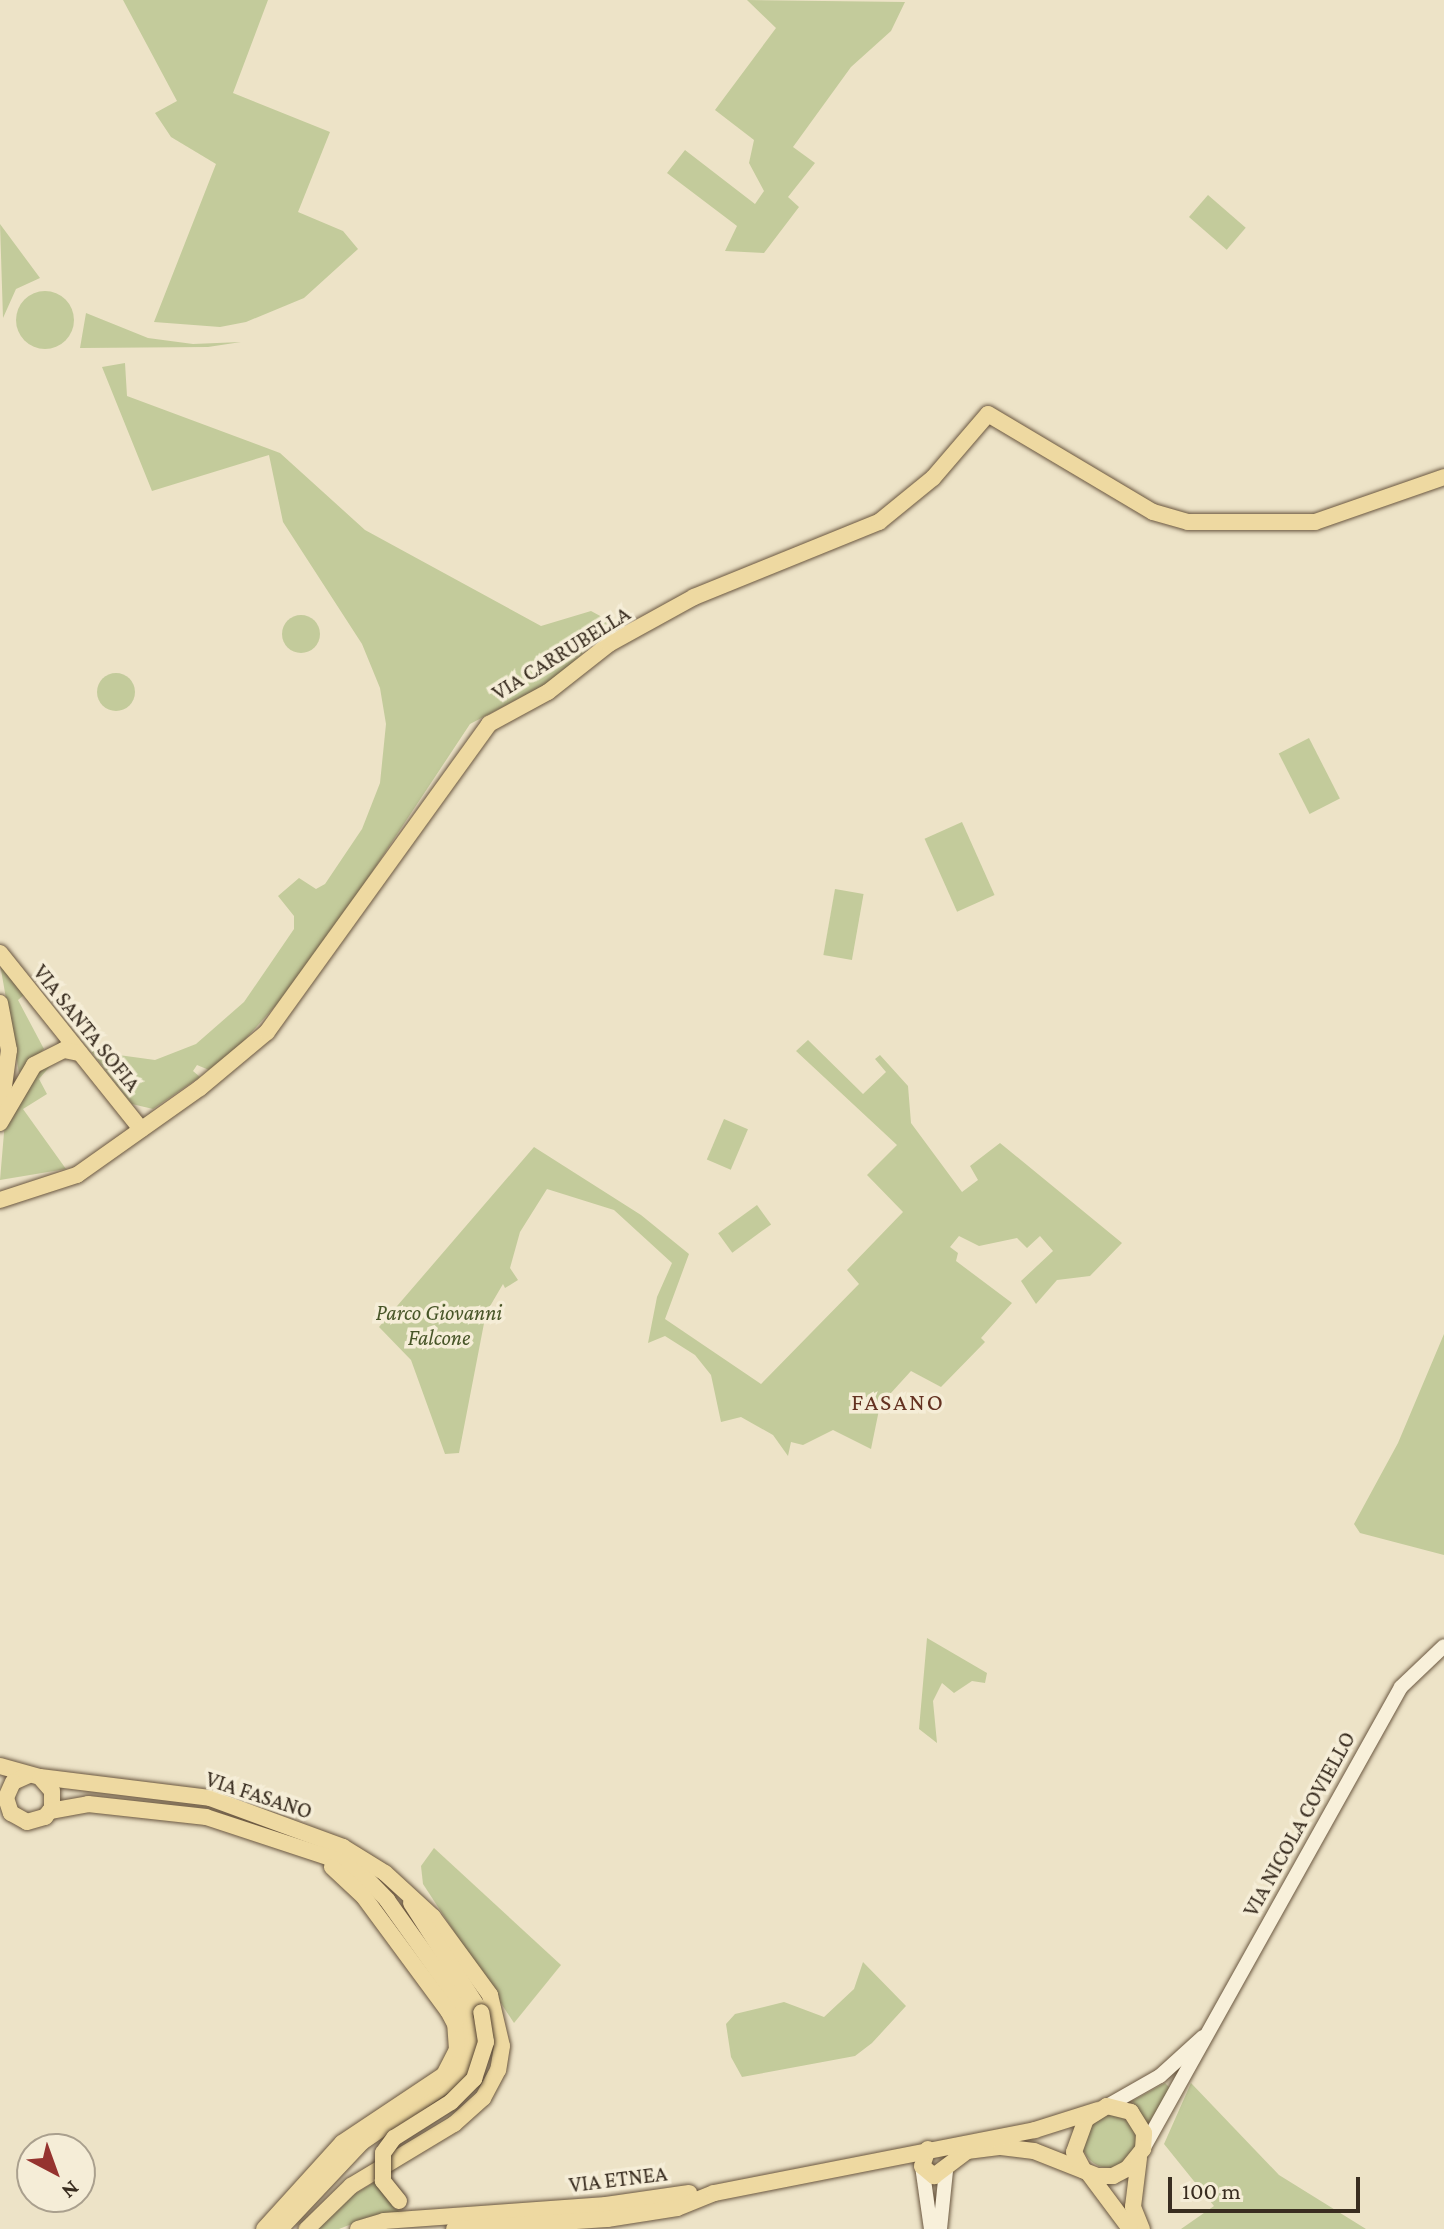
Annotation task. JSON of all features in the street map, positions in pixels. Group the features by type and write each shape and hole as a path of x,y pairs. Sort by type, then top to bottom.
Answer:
{"main road":[{"name":"VIA CARRUBELLA","path":"0,1199 66,1180 243,1053 287,1010 489,724 548,692 609,644 694,597 879,522 933,478 988,414 1153,512 1188,522 1315,522 1444,477"},
{"name":"VIA SANTA SOFIA","path":"0,953 141,1129"},
{"path":"0,1003 9,1050 0,1121"},
{"path":"0,1121 34,1065 64,1050 80,1053"},
{"name":"VIA NICOLA COVIELLO","path":"1141,2153 1401,1687 1444,1646"},
{"name":"VIA FASANO","path":"0,1766 34,1776 210,1798 343,1847 402,1888 433,1917 490,1995 501,2025 501,2061 473,2109 351,2186 307,2229"},
{"path":"50,1811 52,1791 34,1776 13,1782 3,1801 27,1822 50,1811 88,1804 206,1817 337,1860 368,1880 474,2014 471,2051 459,2076 362,2142 280,2229"},
{"path":"258,1834 348,1879 448,2011 458,2041 444,2075 349,2137 264,2229"},
{"name":"VIA FASANO","path":"399,2201 383,2181 383,2153 394,2138 451,2102 474,2079 486,2042 474,2014 402,1888"},
{"path":"927,2156 1035,2130 1102,2108 1160,2076 1206,2034"},
{"path":"1160,2076 1171,2081 1177,2092"},
{"path":"1130,2229 1087,2173 1075,2142 1080,2127 1102,2108 1124,2108 1137,2118 1144,2133 1133,2207 1142,2229"},
{"path":"927,2156 930,2175 948,2168 967,2151 1001,2147 1034,2151 1087,2173 1120,2173 1141,2153"},
{"path":"927,2156 947,2153 940,2229"},
{"path":"927,2156 931,2229"},
{"name":"VIA ETNEA","path":"454,2229 607,2219 677,2208 714,2193 869,2162 927,2156"},
{"path":"689,2193 714,2193"},
{"name":"VIA ETNEA","path":"399,2201 422,2208 689,2193"},
{"name":"VIA ETNEA","path":"358,2229 384,2221 606,2205 689,2193"},
{"path":"620,2229 677,2208"}],"green space":[{"path":"123,0 268,0 233,93 330,132 298,212 343,231 358,249 304,298 246,322 220,327 154,322 216,164 171,137 155,113 177,101"},
{"path":"747,0 905,2 891,31 851,67 793,147 815,163 788,197 799,207 764,253 725,251 737,226 667,173 685,150 755,204 764,191 749,163 754,140 715,110 776,28"},
{"path":"1208,195 1246,228 1227,250 1189,217"},
{"path":"0,224 40,278 16,289 3,318"},
{"path":"45,291 56,293 65,300 72,309 72,331 65,340 56,347 45,349 34,347 25,340 18,331 16,320 18,309 25,300 34,293"},
{"path":"86,313 148,338 193,344 241,342 208,347 80,348"},
{"path":"125,363 127,396 280,453 365,530 541,626 591,611 615,624 552,681 470,724 306,972 240,1045 209,1070 197,1065 193,1071 200,1077 153,1109 132,1104 76,1032 104,1053 155,1060 196,1044 244,1002 294,929 294,916 278,896 299,878 316,889 325,884 362,829 380,783 386,724 380,688 362,644 283,522 269,455 152,491 102,367"},
{"path":"301,615 314,621 320,634 314,647 301,653 288,647 282,634 288,621"},
{"path":"116,673 129,679 135,692 129,705 116,711 103,705 97,692 103,679"},
{"path":"1309,738 1340,799 1310,814 1279,753"},
{"path":"962,822 995,895 957,912 925,839"},
{"path":"835,889 864,894 852,960 823,955"},
{"path":"0,964 24,995 18,1000 44,1049 19,1073"},
{"name":"Parco Giovanni Falcone","path":"808,1040 863,1094 886,1072 875,1059 880,1055 908,1086 911,1123 962,1192 978,1180 970,1166 1000,1143 1122,1243 1090,1276 1057,1280 1036,1304 1021,1281 1053,1251 1040,1236 1027,1248 1017,1238 979,1246 959,1236 950,1247 958,1253 956,1261 1012,1303 981,1338 985,1342 941,1387 911,1371 880,1405 871,1449 833,1430 803,1445 791,1442 788,1456 773,1435 741,1417 721,1422 711,1375 695,1355 665,1336 648,1343 657,1297 672,1263 614,1210 547,1189 520,1232 510,1268 518,1280 505,1288 503,1284 486,1313 459,1453 445,1454 411,1360 379,1327 534,1147 641,1215 689,1254 665,1319 761,1384 859,1284 847,1270 903,1212 867,1175 897,1145 796,1051"},
{"path":"52,1064 39,1079 47,1094 23,1109 66,1169 0,1180 5,1121 38,1068"},
{"path":"724,1119 748,1129 731,1170 707,1160"},
{"path":"757,1205 771,1224 732,1253 718,1233"},
{"path":"1444,1334 1444,1555 1360,1533 1354,1524 1398,1443"},
{"path":"927,1638 987,1673 985,1683 972,1681 954,1693 942,1683 933,1701 937,1743 919,1729"},
{"path":"434,1848 561,1965 514,2023 423,1884 421,1866"},
{"path":"863,1962 906,2006 872,2043 855,2056 742,2077 731,2057 726,2024 735,2014 784,2002 824,2017 854,1989"},
{"path":"1165,2083 1170,2088 1147,2126 1132,2101"},
{"path":"1191,2083 1279,2175 1366,2229 1181,2229 1214,2206 1164,2144"},
{"path":"1109,2114 1128,2122 1136,2141 1128,2160 1109,2168 1090,2160 1082,2141 1090,2122"},
{"path":"391,2172 385,2181 394,2208 402,2213 367,2218 339,2229 317,2229 345,2200"}],"district":[{"name":"FASANO","path":"898,1402"}]}
